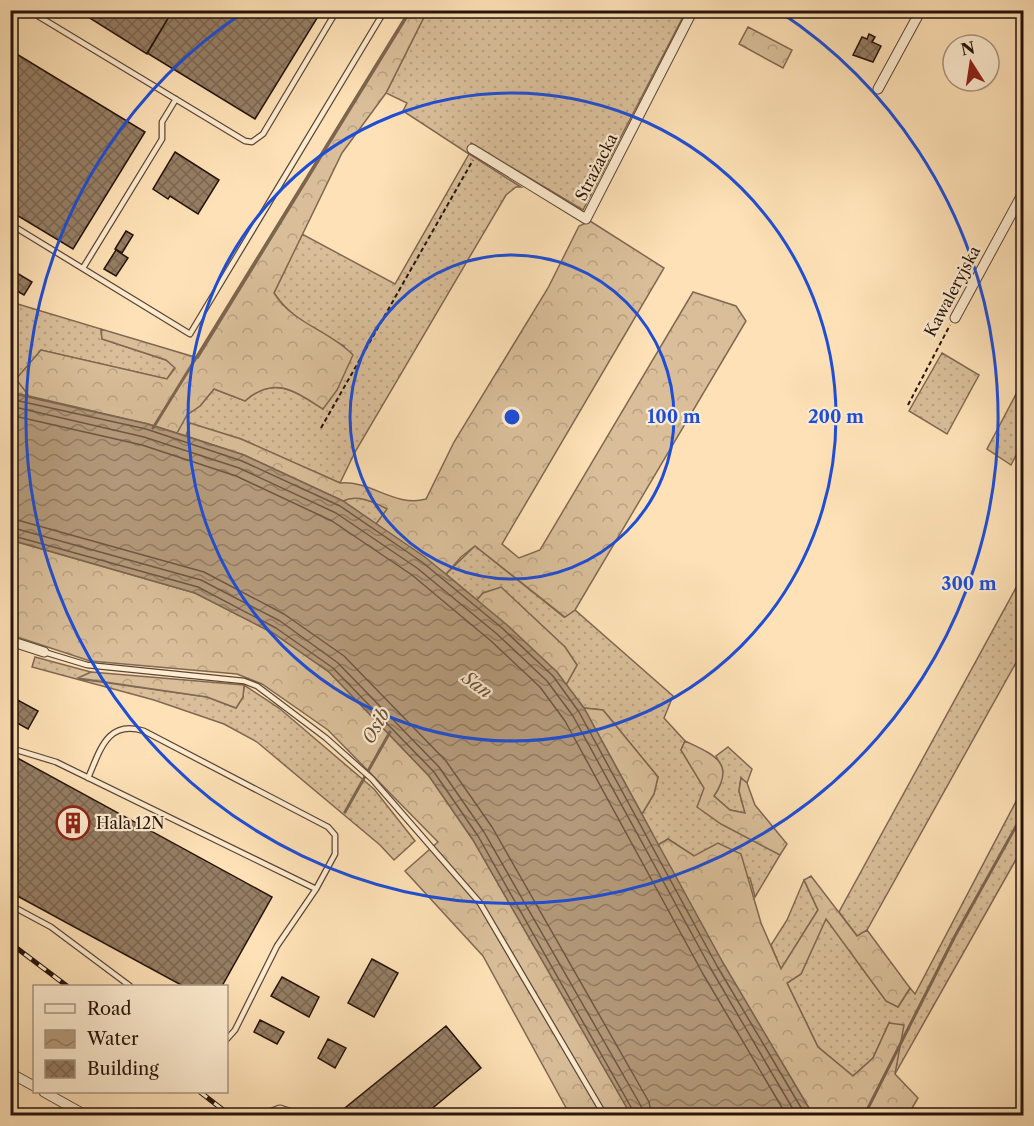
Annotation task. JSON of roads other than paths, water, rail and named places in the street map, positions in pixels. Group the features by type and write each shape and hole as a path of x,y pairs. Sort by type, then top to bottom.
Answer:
{"street":[{"name":"Strażacka","path":"474,151 586,219 693,10"},
{"path":"878,89 921,10"},
{"name":"Kawaleryjska","path":"955,318 1023,191"},
{"path":"10,641 44,651"},
{"path":"10,1073 33,1085"},
{"path":"46,1093 87,1116"},
{"path":"264,1116 280,1110 298,1116"}],"lane":[{"path":"38,16 245,141 258,140 337,10"},
{"path":"10,224 190,334 385,10"},
{"path":"83,268 162,139 162,122 176,99"},
{"path":"44,651 87,665 244,681 257,686 292,711 372,779 480,903 605,1116"},
{"path":"88,778 106,739 114,732 132,727 144,731 328,827 335,835 335,854 316,889 277,946 235,1030 228,1038"},
{"path":"10,748 56,762 316,889"},
{"path":"10,905 51,927 127,985"}],"water":[{"name":"San","path":"10,393 148,424 244,455 343,501 425,557 506,624 557,672 584,708 723,963 813,1115 631,1115 473,840 429,776 329,672 273,633 195,593 11,540"}],"waterway":[{"path":"153,428 410,10"},
{"name":"Osib","path":"345,812 390,732"},
{"path":"864,1116 955,936 1024,812"}],"railway":[{"path":"10,943 66,985"},
{"path":"201,1093 231,1116"}],"place":[{"name":"Hala 12N","path":"73,823"}]}
